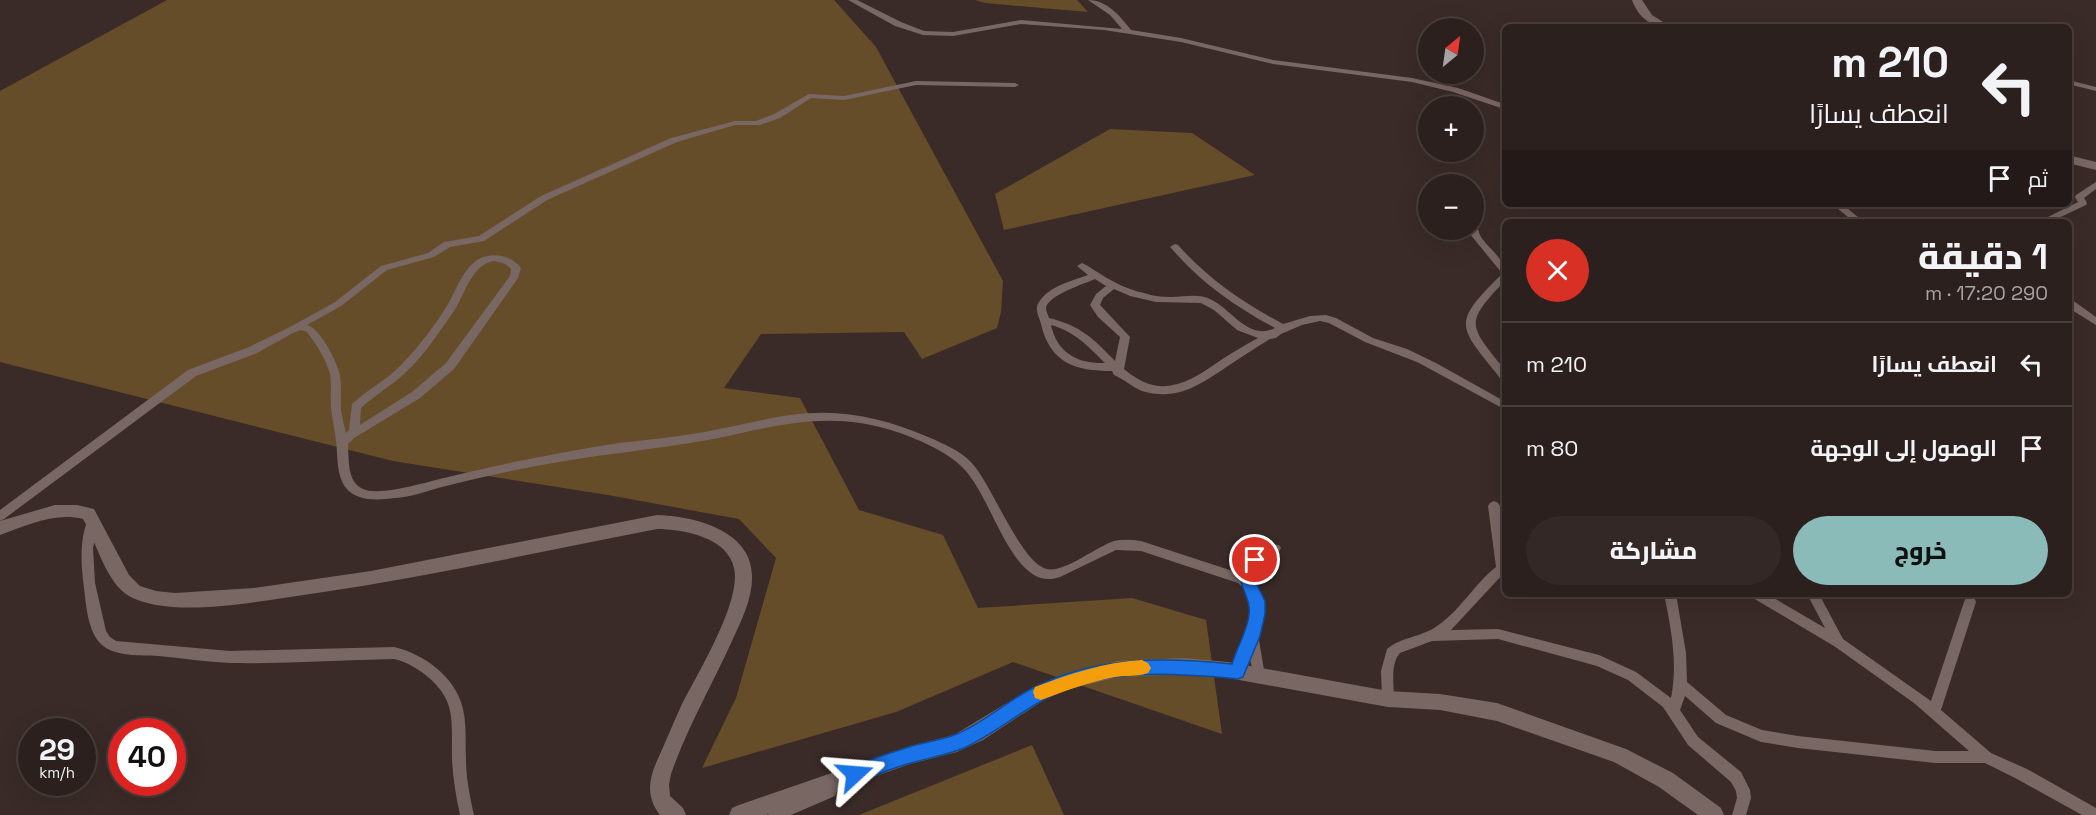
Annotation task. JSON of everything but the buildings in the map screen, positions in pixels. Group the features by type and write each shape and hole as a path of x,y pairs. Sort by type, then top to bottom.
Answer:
{"street":[{"path":"852,0 897,24 932,34 953,34 1021,22 1128,31 1181,40 1279,63 1412,80 1455,90 1502,106"},
{"path":"1092,0 1113,14 1128,31"},
{"path":"1637,0 1641,10 1660,24"},
{"path":"2072,82 2096,89"},
{"path":"0,516 197,371 253,350 338,304 384,268 431,255 447,244 481,239 544,198 674,140 735,123 756,123 777,116 809,96 844,99 916,83 1014,85"},
{"path":"2072,83 2096,95"},
{"path":"2072,160 2096,166"},
{"path":"2049,219 2084,203 2079,197 2096,185"},
{"path":"1840,207 1856,219"},
{"path":"1480,240 1502,268"},
{"path":"1175,247 1203,277 1249,309 1284,329"},
{"path":"342,443 416,395 450,366 515,276 514,264 500,259 486,260 477,265 450,308 409,363 391,381 356,407 352,435"},
{"path":"1082,266 1113,285 1159,300 1192,298 1206,300 1238,328 1254,334 1272,336"},
{"path":"1095,276 1066,286 1049,297 1041,310 1051,345 1066,358 1090,367 1115,369"},
{"path":"1502,279 1473,308 1469,324 1474,338 1502,373"},
{"path":"1113,285 1099,296 1095,305 1103,317 1119,329 1125,337 1115,369"},
{"path":"2072,304 2096,322"},
{"path":"1045,320 1081,332 1115,369 1151,389 1160,391 1177,390 1200,379 1239,353 1284,329 1309,320 1328,318 1369,340 1418,358 1502,404"},
{"path":"290,330 301,327 310,329 331,363 336,381 336,410 344,470 353,488 368,495 385,495 573,456 695,438 788,420 831,416 866,419 902,431 965,462 1027,562 1041,573 1053,575 1095,554 1128,544 1156,550 1237,576 1247,582 1257,601 1257,614 1252,636 1244,651 1238,671"},
{"path":"1494,506 1502,561"},
{"path":"0,528 43,514 68,510 88,514 93,520 115,569 134,591 156,598 175,600 254,595 371,578 657,522 682,522 703,528 720,537 735,552 743,566 744,580 739,602 722,643 686,713 663,769 659,786 660,798 664,805 676,815"},
{"path":"93,520 88,535 87,565 98,624 103,638 110,644 124,648 230,657 393,653 410,658 432,672 451,692 459,710 460,784 467,815"},
{"path":"1247,582 1249,566 1275,548"},
{"path":"1433,636 1458,618 1502,569"},
{"path":"1671,597 1677,634 1681,685 1674,710"},
{"path":"1762,597 1838,642 1934,711 1986,757 2022,774 2095,815"},
{"path":"1816,597 1838,642"},
{"path":"1934,711 1970,602"},
{"path":"1388,699 1387,671 1391,653 1404,645 1433,636 1498,634 1599,662 1632,676 1648,687 1674,710 1693,741 1731,772 1740,783 1744,798 1739,815"},
{"path":"1252,636 1259,675"},
{"path":"739,815 910,755 957,743 976,734 1041,692 1091,675 1118,669 1183,666 1238,671 1329,690 1388,699 1440,702 1497,712 1619,755 1666,780 1714,815"},
{"path":"1681,685 1721,719 1761,736 1935,757 1986,757"},
{"path":"775,815 863,777 951,753 967,745 976,734"}],"shaded area":[{"path":"167,0 834,0 876,47 1003,281 1001,312 997,328 922,359 904,332 761,334 724,388 800,398 859,510 943,535 978,608 1132,598 1206,620 1222,734 1013,662 896,712 702,768 736,698 776,558 739,519 608,495 393,461 0,362 0,91"},
{"path":"975,0 1077,0 1088,12 985,3"},
{"path":"1110,129 1192,133 1255,175 1004,230 995,194"},
{"path":"1032,745 1064,815 859,815"}],"slow traffic":[{"path":"1041,692 1091,675 1118,669 1142,668"}],"route":[{"path":"855,774 910,755 957,743 976,734 1041,692 1072,680 1118,669 1183,666 1238,671 1244,651 1252,636 1257,614 1257,601 1247,582 1249,566 1255,560"}]}
